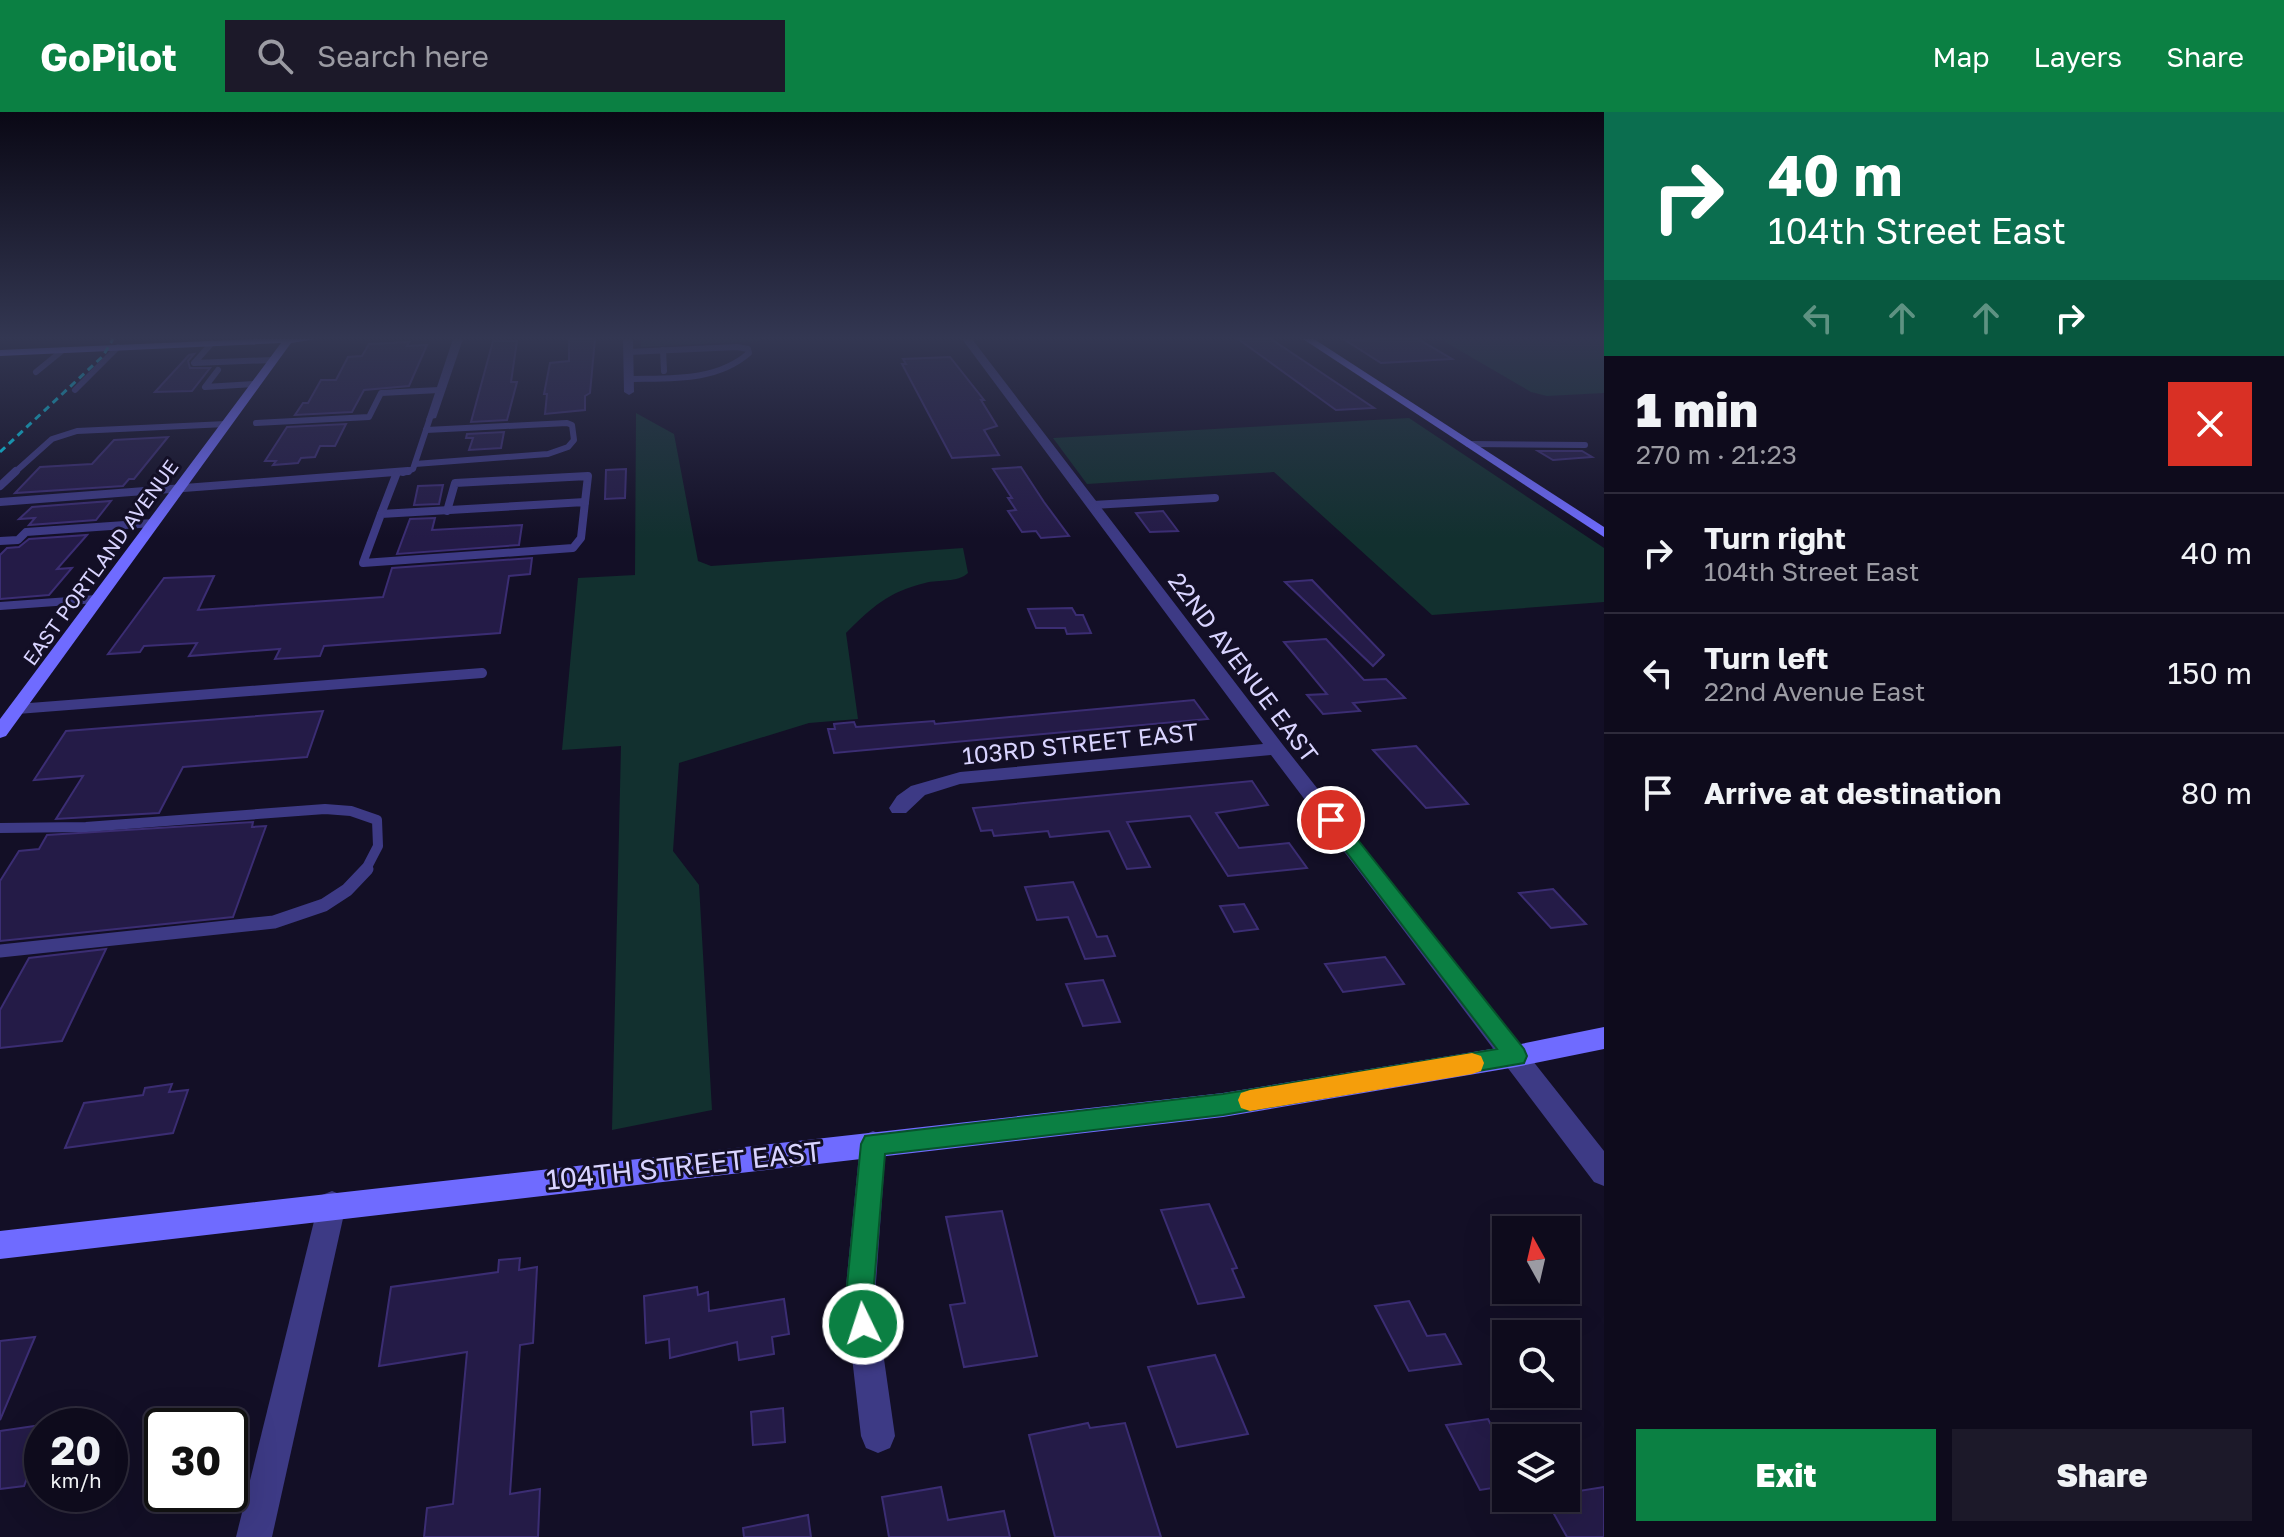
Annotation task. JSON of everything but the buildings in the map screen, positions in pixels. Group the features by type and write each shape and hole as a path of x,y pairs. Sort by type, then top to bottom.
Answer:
{"street":[{"name":"EAST PORTLAND AVENUE","path":"0,732 239,406"},
{"path":"430,418 434,406"},
{"name":"22ND AVENUE EAST","path":"1017,406 1276,749 1604,1173"},
{"path":"1409,406 1604,533"},
{"name":"103RD STREET EAST","path":"899,808 908,795 917,790 960,778 1276,749"},
{"name":"104TH STREET EAST","path":"0,1245 1223,1105 1516,1056 1604,1038"},
{"path":"873,1144 860,1296 878,1436"},
{"path":"254,1537 332,1205"}],"lane":[{"path":"256,423 369,417 375,406"},
{"path":"0,502 175,493 219,486 396,475 413,469 430,418"},
{"path":"415,464 548,454 568,447 574,440 572,425 567,423 426,430"},
{"path":"0,486 61,434 226,424"},
{"path":"1468,444 1585,445"},
{"path":"396,475 363,563 573,548 581,538 588,476 455,483 447,511"},
{"path":"1093,505 1215,498"},
{"path":"381,514 585,502"},
{"path":"0,541 18,540 26,532 153,523"},
{"path":"0,606 97,599"},
{"path":"17,709 482,673"},
{"path":"0,828 86,827 325,809 351,811 377,820 382,835 377,858 324,906 263,924 0,951"}],"green space":[{"path":"636,413 674,434 698,561 711,566 963,548 968,573 954,580 931,582 891,596 846,633 858,719 809,723 679,763 673,851 699,885 712,1110 612,1130 621,746 562,750 578,578 635,575"},
{"path":"1409,418 1604,548 1604,602 1432,615 1274,472 1087,484 1053,438"}],"railway":[{"path":"0,452 50,406"}],"slow traffic":[{"path":"1250,1100 1472,1063"}],"route":[{"path":"863,1324 860,1296 873,1144 1223,1105 1516,1056 1331,820"}]}
